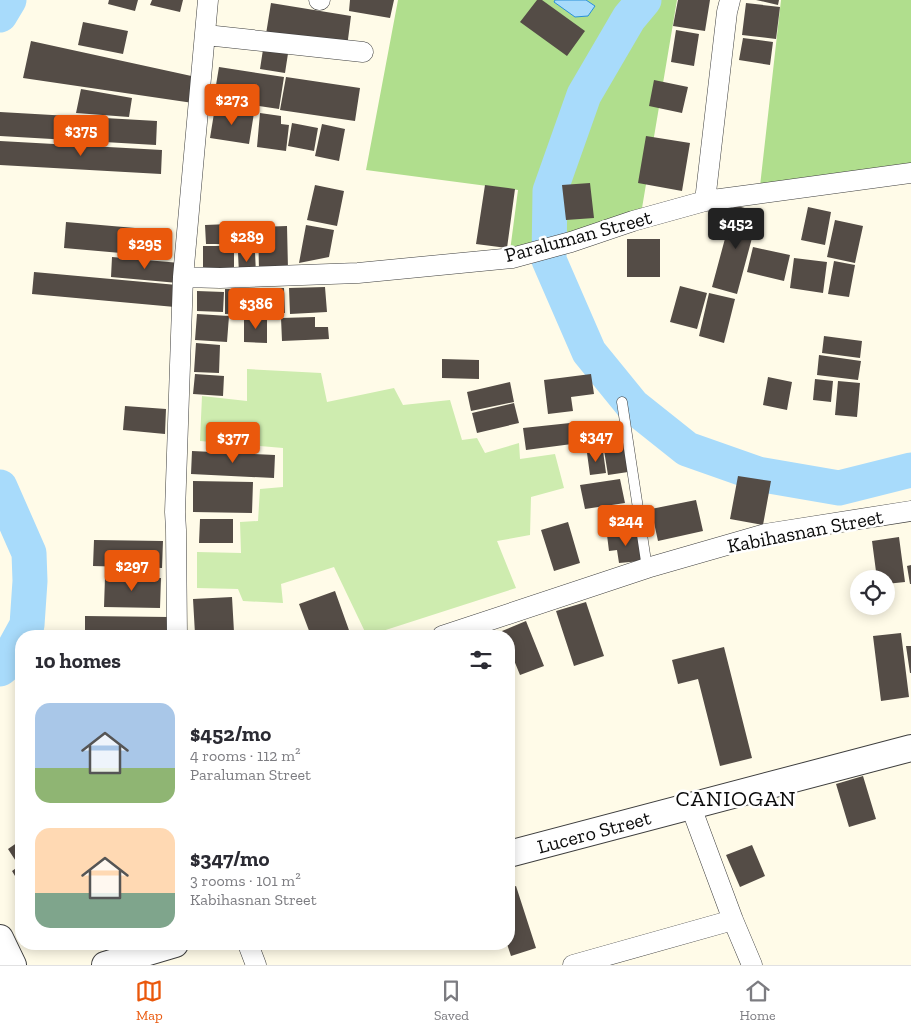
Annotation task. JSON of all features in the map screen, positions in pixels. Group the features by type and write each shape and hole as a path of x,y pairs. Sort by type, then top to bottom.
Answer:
{"street":[{"path":"177,630 175,512 182,277 208,0"},
{"path":"705,201 730,0"},
{"path":"206,35 363,52"},
{"name":"Paraluman Street","path":"182,277 220,278 358,273 512,258 705,201 911,173"},
{"name":"Kabihasnan Street","path":"460,630 647,568 764,534 911,511"},
{"name":"Lucero Street","path":"515,852 911,748"},
{"path":"691,807 733,920 752,965"},
{"path":"572,965 733,920"},
{"path":"0,938 13,965"},
{"path":"105,965 155,950"},
{"path":"250,950 256,965"}],"lane":[{"path":"622,402 647,568"}],"green space":[{"path":"398,0 677,0 641,214 510,251 518,190 366,170"},
{"path":"781,0 911,0 911,168 760,186"},
{"path":"247,369 321,373 327,402 394,388 403,405 450,400 462,440 477,438 485,453 519,443 520,459 555,454 564,488 531,497 530,535 497,541 516,588 386,630 364,630 334,567 281,584 283,603 243,601 238,589 197,588 197,552 241,553 240,522 258,521 260,489 283,487 283,448 200,441 202,396 247,401"}],"water":[{"path":"555,0 586,0 595,6 588,16 575,17 554,2"}],"building":[{"path":"109,0 138,0 135,11 108,4"},
{"path":"152,0 183,0 180,12 150,5"},
{"path":"350,0 394,0 390,18 349,11"},
{"path":"537,0 542,0 585,31 567,56 520,22"},
{"path":"678,0 710,0 705,31 673,26"},
{"path":"756,0 779,0 778,5"},
{"path":"271,3 351,16 347,47 266,34"},
{"path":"746,3 780,7 776,39 742,35"},
{"path":"83,22 128,31 123,54 78,45"},
{"path":"676,30 699,34 694,66 671,62"},
{"path":"743,38 773,42 770,65 739,60"},
{"path":"31,41 196,77 193,103 23,78"},
{"path":"264,43 289,47 285,73 260,69"},
{"path":"219,67 284,77 279,109 253,105 257,82 253,103 214,97"},
{"path":"286,77 360,88 355,121 280,110"},
{"path":"654,80 688,87 682,113 649,106"},
{"path":"81,89 132,98 129,117 76,113"},
{"path":"215,107 254,113 249,144 210,138"},
{"path":"0,112 157,121 156,145 0,136"},
{"path":"260,113 281,116 281,124 289,125 286,151 257,147"},
{"path":"292,123 318,128 314,151 288,146"},
{"path":"322,124 345,129 339,161 315,156"},
{"path":"646,136 690,143 682,191 638,183"},
{"path":"0,141 162,150 161,174 0,165"},
{"path":"590,183 594,218 566,220 562,185"},
{"path":"315,185 344,191 337,226 307,220"},
{"path":"485,185 515,189 507,248 476,244"},
{"path":"734,205 759,212 737,294 712,287"},
{"path":"808,207 831,212 825,245 801,240"},
{"path":"835,220 863,226 855,263 827,257"},
{"path":"66,222 158,230 155,256 64,248"},
{"path":"233,223 256,223 256,244 234,245"},
{"path":"229,224 229,244 206,244 205,225"},
{"path":"306,225 334,230 329,257 299,263"},
{"path":"287,226 288,269 259,270 258,227"},
{"path":"627,239 660,239 660,277 627,277"},
{"path":"203,246 234,246 234,273 203,273"},
{"path":"753,247 790,255 784,281 747,272"},
{"path":"255,252 256,274 239,274 238,253"},
{"path":"112,257 180,263 178,283 111,277"},
{"path":"794,258 827,262 823,293 790,288"},
{"path":"834,261 855,265 849,297 828,294"},
{"path":"34,272 177,285 175,307 32,294"},
{"path":"680,286 707,293 697,329 670,322"},
{"path":"325,287 327,312 290,314 289,288"},
{"path":"284,288 285,313 254,314 254,289"},
{"path":"225,289 252,289 252,313 225,314"},
{"path":"197,291 224,292 223,312 197,311"},
{"path":"709,293 735,299 724,343 699,336"},
{"path":"197,314 229,316 227,342 195,340"},
{"path":"244,317 267,318 267,343 244,342"},
{"path":"315,317 315,327 328,327 329,339 282,341 281,318"},
{"path":"824,336 862,341 860,358 822,353"},
{"path":"196,343 220,345 219,373 194,372"},
{"path":"819,355 861,361 858,380 817,375"},
{"path":"442,359 479,360 479,379 442,378"},
{"path":"195,374 224,376 223,396 193,394"},
{"path":"591,374 594,394 571,397 573,411 548,414 544,380"},
{"path":"768,377 792,382 787,410 763,405"},
{"path":"815,379 833,381 831,402 813,400"},
{"path":"838,381 860,383 857,417 835,415"},
{"path":"510,382 514,402 471,411 467,392"},
{"path":"514,403 519,423 477,433 472,413"},
{"path":"125,406 166,409 165,434 123,430"},
{"path":"570,423 572,444 526,450 523,428"},
{"path":"611,426 614,442 623,440 628,472 608,475 604,450 615,448 615,445 581,451 577,432"},
{"path":"192,451 275,455 274,478 191,474"},
{"path":"603,451 606,473 590,475 587,453"},
{"path":"738,476 771,481 763,525 730,519"},
{"path":"620,479 625,503 585,509 580,485"},
{"path":"193,481 253,482 252,513 193,512"},
{"path":"696,500 703,531 658,541 651,509"},
{"path":"200,519 233,519 233,543 199,543"},
{"path":"568,522 580,563 554,571 541,530"},
{"path":"638,532 641,561 619,563 617,550 609,551 607,535"},
{"path":"899,537 905,582 895,583 895,570 876,570 872,541"},
{"path":"94,540 163,541 162,568 93,566"},
{"path":"911,565 911,584 910,584 907,566"},
{"path":"105,577 161,578 160,608 104,607"},
{"path":"335,591 349,630 309,630 299,604"},
{"path":"232,597 234,630 195,630 193,599"},
{"path":"586,602 604,656 574,666 556,611"},
{"path":"85,616 169,617 169,630 85,630"},
{"path":"526,621 544,666 520,675 515,663 515,630 504,630"},
{"path":"901,633 909,697 881,701 873,636"},
{"path":"906,646 911,646 911,673 910,673"},
{"path":"724,647 752,758 720,766 698,679 678,684 672,660"},
{"path":"863,776 876,819 849,827 836,784"},
{"path":"15,844 15,860 8,849"},
{"path":"752,845 765,876 740,887 726,855"},
{"path":"515,886 536,948 511,956 509,950 515,950"}],"waterway":[{"path":"0,15 9,0"},
{"path":"644,0 629,18 584,95 550,191 549,260 589,352 633,406 687,449 758,474 839,488 911,470"},
{"path":"0,487 29,553 30,581 27,625 24,630"},
{"path":"0,669 5,665 15,647"}],"district":[{"name":"CANIOGAN","path":"736,798"}]}
